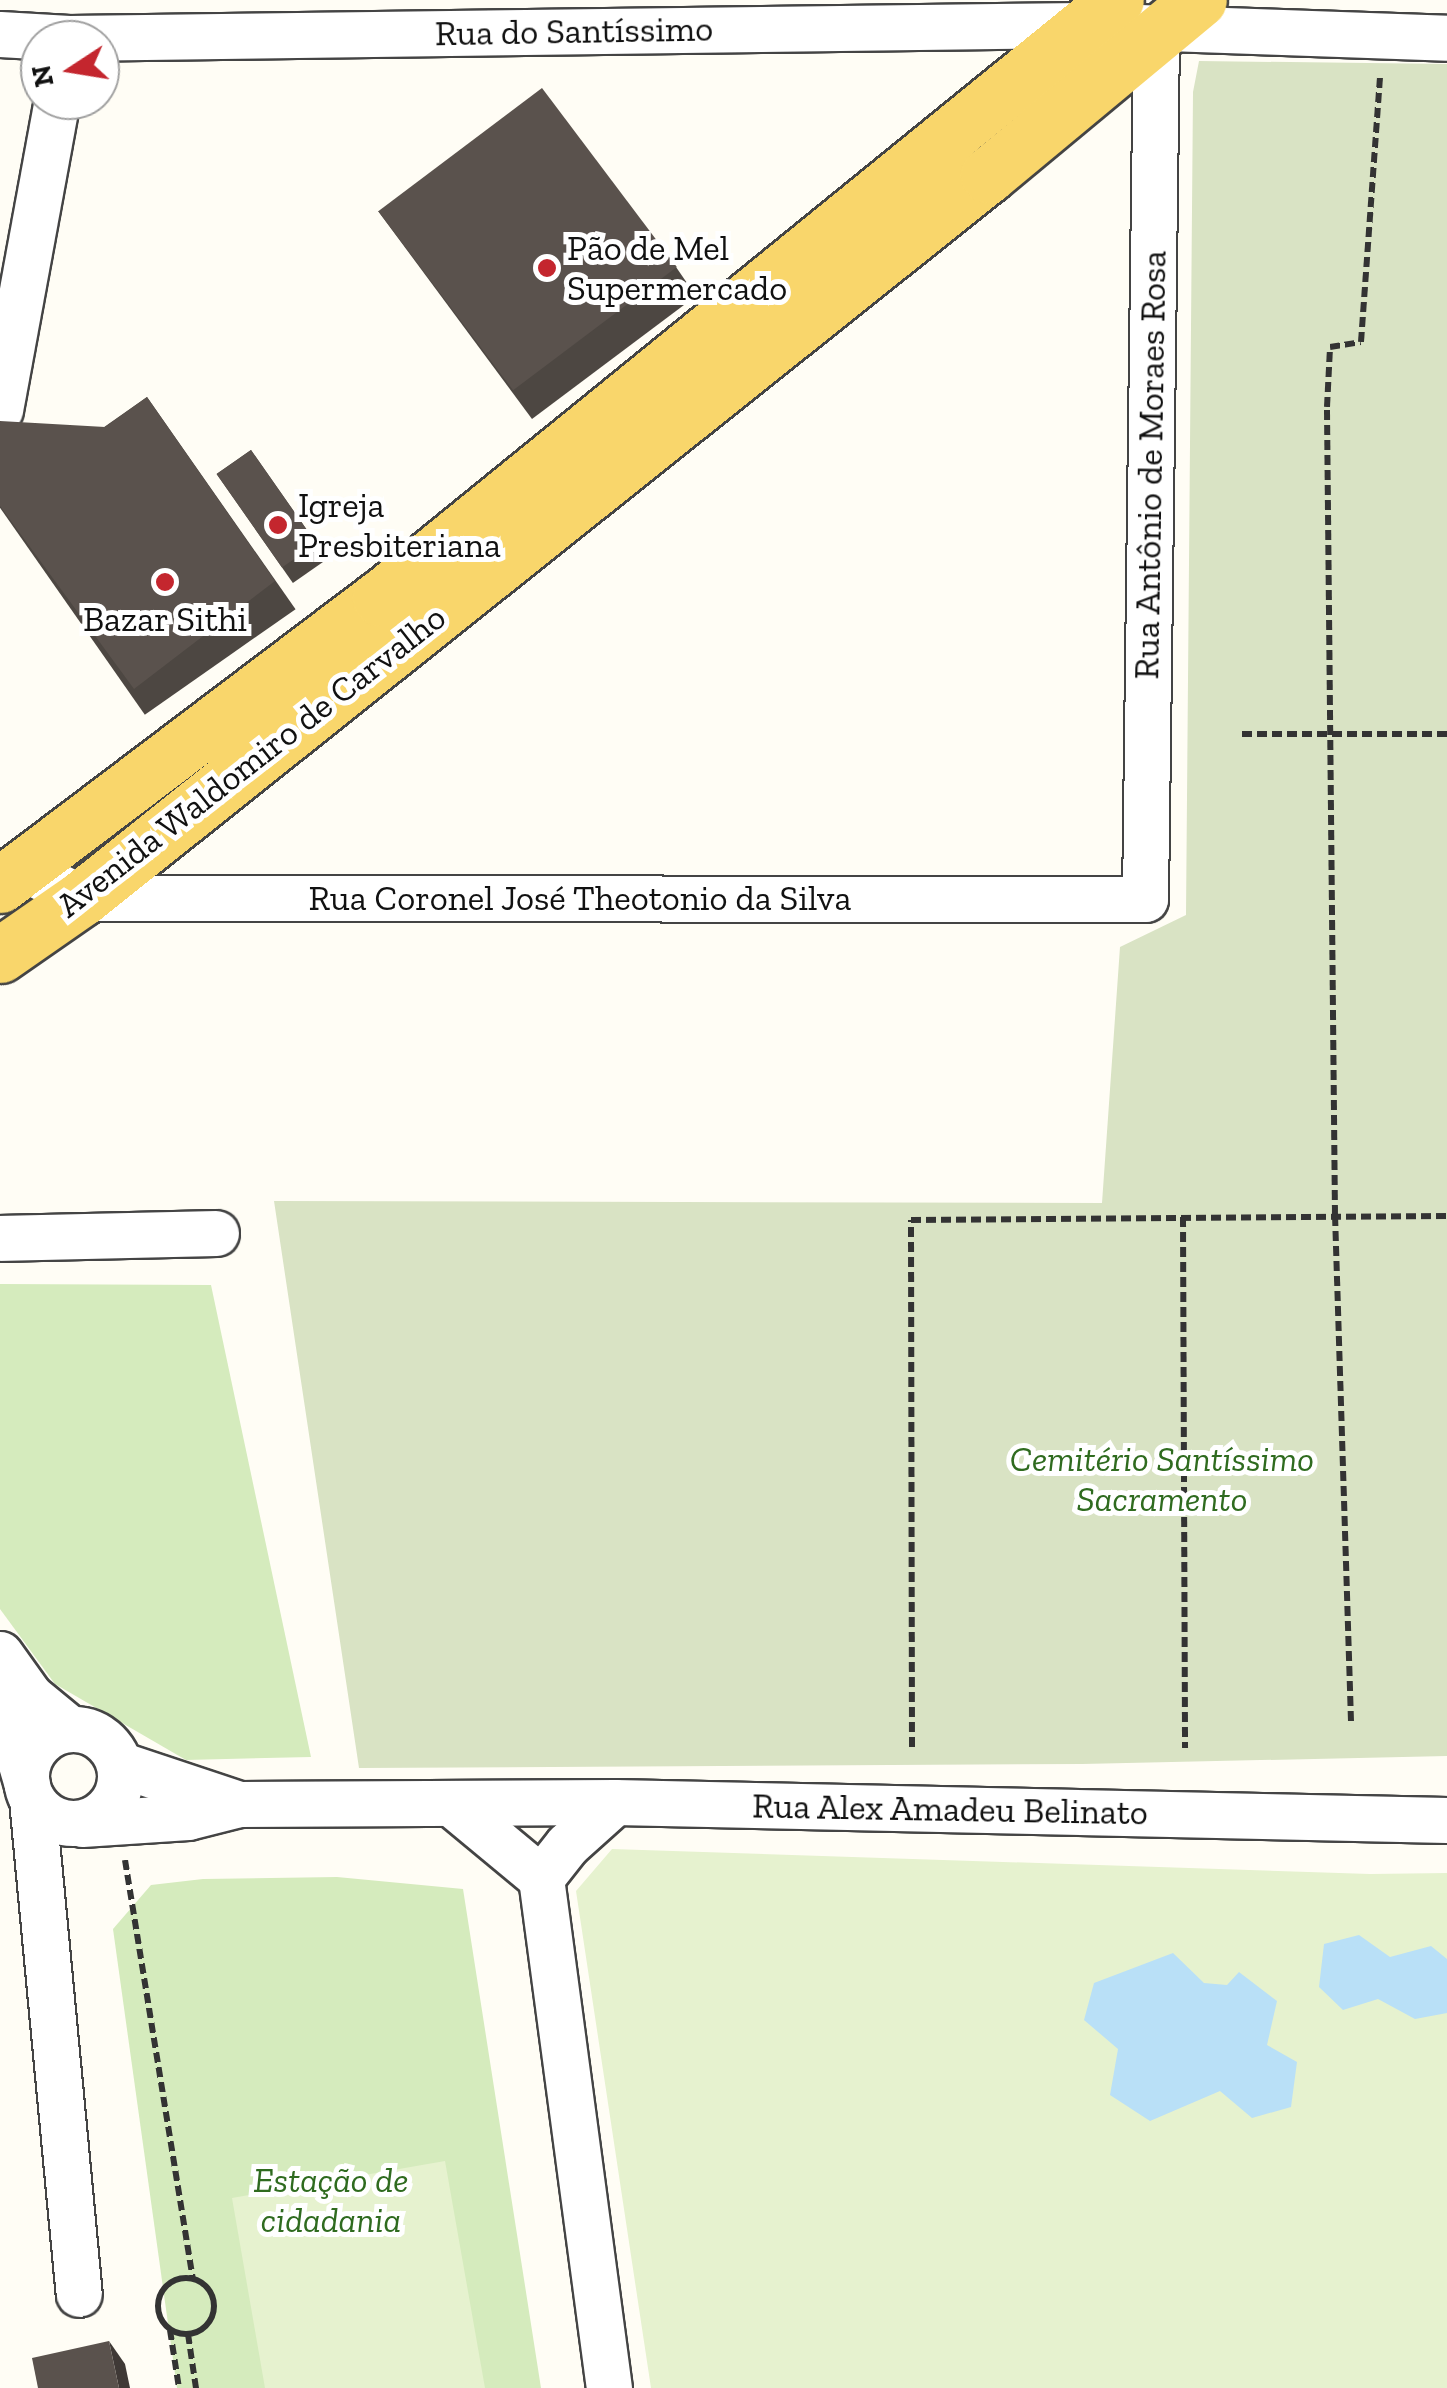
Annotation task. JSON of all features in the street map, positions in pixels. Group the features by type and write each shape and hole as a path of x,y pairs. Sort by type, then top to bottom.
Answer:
{"main road":[{"name":"Avenida Waldomiro de Carvalho","path":"11,877 1143,17"},
{"name":"Avenida Waldomiro de Carvalho","path":"0,955 82,898 988,174 1143,17"}],"street":[{"name":"Rua do Santíssimo","path":"120,38 1143,17 1383,38 1447,38"},
{"name":"Rua Antônio de Moraes Rosa","path":"1143,17 1145,899"},
{"path":"0,410 53,120"},
{"name":"Rua Coronel José Theotonio da Silva","path":"11,877 82,898 1145,899"},
{"path":"0,1238 216,1233"},
{"path":"0,1654 30,1696 70,1729 101,1738 119,1764 239,1804"},
{"path":"0,1693 29,1792 53,1819 100,1822 188,1817 239,1804"},
{"path":"70,1729 40,1742 26,1770 80,2294"},
{"path":"100,1822 116,1796 119,1764"},
{"path":"541,1878 567,1845 615,1802"},
{"name":"Rua Alex Amadeu Belinato","path":"239,1804 615,1802 1447,1820"},
{"path":"452,1804 541,1878 609,2388"}],"path":[{"path":"1351,1721 1335,1214 1327,735 1330,347 1362,342 1383,38"},
{"path":"1242,734 1447,734"},
{"path":"1183,1216 1186,1748"},
{"path":"912,1747 911,1220 1447,1216"},
{"path":"100,1822 193,2278"},
{"path":"170,2329 188,2334 210,2322 215,2305 208,2288 193,2278 174,2280 161,2294 159,2313 170,2329 179,2388"},
{"path":"188,2334 196,2388"}],"green space":[{"name":"Cemitério Santíssimo Sacramento","path":"1199,61 1447,64 1447,1756 1082,1764 359,1768 274,1201 1102,1203 1120,947 1186,915 1193,92"},
{"path":"0,1284 211,1285 311,1757 186,1760 55,1684 0,1609"},
{"path":"612,1849 1370,1874 1447,1873 1447,2388 651,2388 576,1891"},
{"name":"Estação de cidadania","path":"337,1877 463,1889 541,2388 177,2388 113,1929 151,1885 203,1879"},
{"path":"445,2161 485,2388 265,2388 232,2198"}],"water":[{"path":"1359,1935 1390,1957 1431,1946 1447,1959 1447,2013 1415,2019 1378,1999 1343,2010 1319,1987 1324,1944"},
{"path":"1173,1953 1204,1983 1227,1985 1239,1972 1277,2001 1267,2045 1297,2062 1291,2107 1252,2118 1220,2091 1150,2121 1110,2095 1118,2049 1084,2020 1094,1983"}],"building":[{"name":"Pão de Mel Supermercado","path":"542,88 677,267 513,390 378,211"},
{"name":"Bazar Sithi","path":"147,397 275,581 134,689 0,506 0,421 105,427"},
{"name":"Igreja Presbiteriana","path":"251,450 316,543 282,567 217,474"},
{"path":"109,2341 119,2388 38,2388 32,2358"}],"place":[{"name":"Pão de Mel Supermercado","path":"547,268"},
{"name":"Igreja Presbiteriana","path":"278,525"},
{"name":"Bazar Sithi","path":"165,582"}]}
